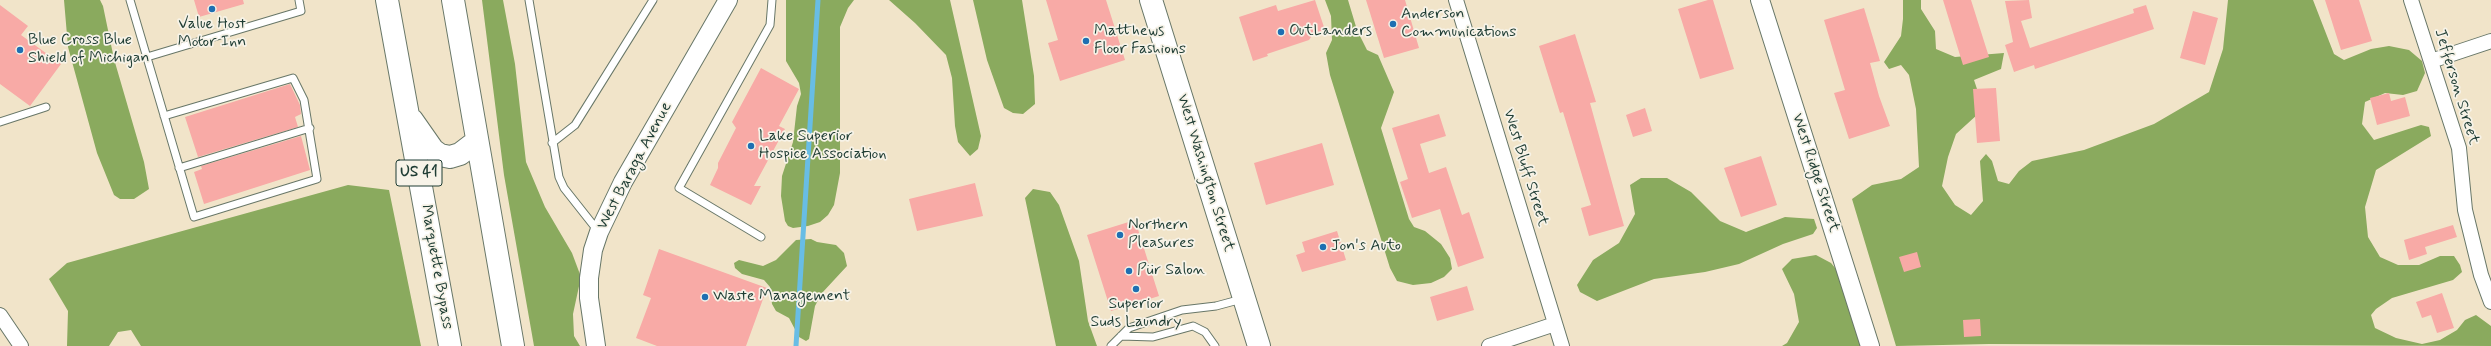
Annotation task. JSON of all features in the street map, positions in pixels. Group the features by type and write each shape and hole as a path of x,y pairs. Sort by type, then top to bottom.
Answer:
{"main road":[{"name":"Marquette Bypass","path":"387,0 450,346"},
{"path":"453,0 513,346"},
{"name":"West Washington Street","path":"1151,0 1259,346"},
{"path":"408,116 433,150 440,154 450,157 460,154 477,141"}],"street":[{"name":"West Baraga Avenue","path":"596,346 589,298 589,278 593,250 599,232 623,182 728,0"},
{"name":"West Bluff Street","path":"1456,0 1562,346"},
{"name":"West Ridge Street","path":"1760,0 1870,346"},
{"name":"Jefferson Street","path":"2411,0 2459,148 2465,210 2481,276 2491,302"},
{"path":"2431,61 2491,41"},
{"path":"0,315 21,346"},
{"path":"1489,346 1555,324"}],"lane":[{"path":"130,0 179,168 194,217 317,179 310,128 304,100 293,78 164,116"},
{"path":"147,57 301,11 299,0"},
{"path":"529,0 552,143 559,177 564,188 599,232"},
{"path":"761,237 679,188 770,25 772,0"},
{"path":"552,143 575,125 650,2"},
{"path":"0,122 46,107"},
{"path":"179,168 310,128"},
{"path":"1111,346 1129,328 1182,310 1216,306 1244,298"},
{"path":"1121,336 1152,337 1193,326 1205,332 1215,346"}],"green space":[{"path":"64,0 100,0 103,6 114,59 144,162 149,189 134,199 120,199 114,195 97,153 68,47"},
{"path":"482,0 503,0 515,64 526,162 545,207 572,253 581,277 573,314 574,336 580,346 534,346 504,175"},
{"path":"786,0 854,0 848,8 840,27 840,173 834,205 828,215 820,222 808,226 793,228 788,226 785,221 781,196 782,176 793,142 797,106 801,94 799,83 786,61"},
{"path":"889,0 950,0 981,136 978,149 970,156 958,142 955,126 952,78 946,55 915,23"},
{"path":"973,0 1022,0 1034,76 1035,104 1023,114 1013,113 1004,108 987,60"},
{"path":"1325,0 1348,0 1357,30 1367,50 1378,55 1394,92 1381,128 1409,219 1414,227 1425,231 1441,244 1450,258 1452,269 1444,277 1431,283 1413,285 1397,281 1390,268 1330,75 1326,53 1332,40 1331,16"},
{"path":"1903,0 1921,0 1921,9 1935,31 1936,49 1955,57 2004,53 2001,69 1974,80 1980,98 1978,114 1956,134 1948,157 1942,186 1955,205 1971,215 1983,201 1980,161 1986,154 1992,161 1998,181 2009,184 2019,171 2032,161 2084,150 2154,124 2209,92 2223,49 2228,0 2313,0 2334,54 2344,60 2371,49 2389,46 2409,50 2422,61 2425,73 2417,91 2403,95 2385,93 2365,102 2362,124 2374,140 2421,125 2429,127 2431,136 2376,170 2365,207 2368,237 2380,257 2398,265 2419,265 2440,256 2454,256 2460,265 2462,272 2453,280 2392,298 2376,309 2371,315 2375,328 2396,338 2422,344 2440,340 2457,330 2465,320 2476,315 2491,326 2491,346 1989,344 1896,346 1852,199 1872,185 1901,179 1919,167 1916,109 1909,75 1901,65 1889,69 1884,62 1901,36"},
{"path":"1641,178 1667,178 1691,192 1720,221 1746,232 1785,217 1814,219 1817,228 1813,234 1783,244 1739,264 1705,272 1654,279 1597,301 1580,292 1577,285 1593,260 1619,243 1635,214 1630,185"},
{"path":"348,185 389,190 421,346 141,346 131,330 118,332 109,346 67,346 68,311 49,279 67,263"},
{"path":"1033,189 1050,192 1059,205 1079,261 1088,321 1097,346 1056,346 1025,198"},
{"path":"811,239 817,242 836,245 844,253 847,266 822,293 815,306 809,339 806,341 799,337 789,318 776,311 772,304 770,287 764,280 742,274 735,268 734,263 739,260 763,266 776,260 796,240"},
{"path":"1816,255 1831,263 1840,274 1863,346 1782,346 1787,343 1799,322 1794,294 1782,269 1792,259"}],"building":[{"name":"Value Host Motor Inn","path":"194,0 243,0 244,4 199,17"},
{"name":"Matthews Floor Fashions","path":"1046,0 1106,0 1125,60 1060,81 1048,43 1058,40"},
{"name":"OutLanders","path":"1315,0 1325,30 1313,34 1309,40 1267,54 1268,56 1253,61 1239,17 1276,5 1278,11"},
{"name":"Anderson Communications","path":"1366,0 1405,0 1419,48 1384,58"},
{"path":"1708,0 1713,0 1734,69 1700,79 1678,9"},
{"path":"1943,0 1971,0 1989,57 1963,65"},
{"path":"2029,0 2032,18 2021,21 2030,48 2134,13 2133,9 2146,5 2154,29 2035,69 2034,65 2014,72 2005,45 2013,42 2005,1"},
{"path":"2325,0 2359,0 2372,41 2341,50"},
{"name":"Blue Cross Blue Shield of Michigan","path":"0,5 28,26 21,35 61,64 30,106 0,84"},
{"path":"1864,8 1880,61 1870,63 1879,96 1890,126 1849,139 1834,93 1845,90 1824,20"},
{"path":"2193,11 2218,18 2205,65 2180,58"},
{"path":"1575,34 1596,102 1590,103 1624,226 1589,236 1581,208 1591,205 1563,112 1560,113 1539,46"},
{"name":"Lake Superior Hospice Association","path":"761,68 799,89 779,126 785,129 754,186 761,186 751,205 710,185 718,168 718,163 736,128 732,122"},
{"path":"290,84 300,105 301,114 295,117 298,127 198,157 185,117"},
{"path":"1996,88 2000,141 1977,143 1973,89"},
{"path":"2389,93 2391,101 2405,97 2410,116 2377,125 2370,98"},
{"path":"1645,108 1652,131 1633,137 1626,115"},
{"path":"1439,114 1446,136 1420,144 1429,173 1446,167 1462,215 1469,212 1484,258 1458,267 1440,209 1412,218 1400,182 1408,179 1392,128"},
{"path":"301,136 310,170 204,204 194,172 202,169 201,166"},
{"path":"1322,143 1334,185 1266,205 1254,163"},
{"path":"1761,156 1777,205 1741,217 1724,168"},
{"path":"975,183 983,216 917,231 909,199"},
{"path":"1135,220 1159,296 1111,311 1087,235"},
{"path":"2453,225 2457,237 2425,247 2427,254 2409,260 2404,240"},
{"name":"Jon's Auto","path":"1337,231 1346,260 1302,272 1296,255 1305,252 1302,242"},
{"name":"Waste Management","path":"659,249 767,288 746,346 657,346 636,338 651,298 643,295"},
{"path":"1917,252 1921,267 1904,272 1899,257"},
{"path":"1467,286 1474,310 1437,321 1430,297"},
{"path":"2442,293 2454,328 2437,333 2431,315 2422,318 2416,302"},
{"path":"1980,319 1981,336 1964,337 1963,320"}],"waterway":[{"path":"796,346 818,0"}],"place":[{"name":"Value Host Motor Inn","path":"212,9"},
{"name":"Anderson Communications","path":"1393,24"},
{"name":"OutLanders","path":"1281,32"},
{"name":"Matthews Floor Fashions","path":"1086,41"},
{"name":"Blue Cross Blue Shield of Michigan","path":"20,50"},
{"name":"Lake Superior Hospice Association","path":"751,146"},
{"name":"Northern Pleasures","path":"1120,235"},
{"name":"Jon's Auto","path":"1323,247"},
{"name":"Pür Salon","path":"1129,271"},
{"name":"Superior Suds Laundry","path":"1136,289"},
{"name":"Waste Management","path":"705,297"}]}
